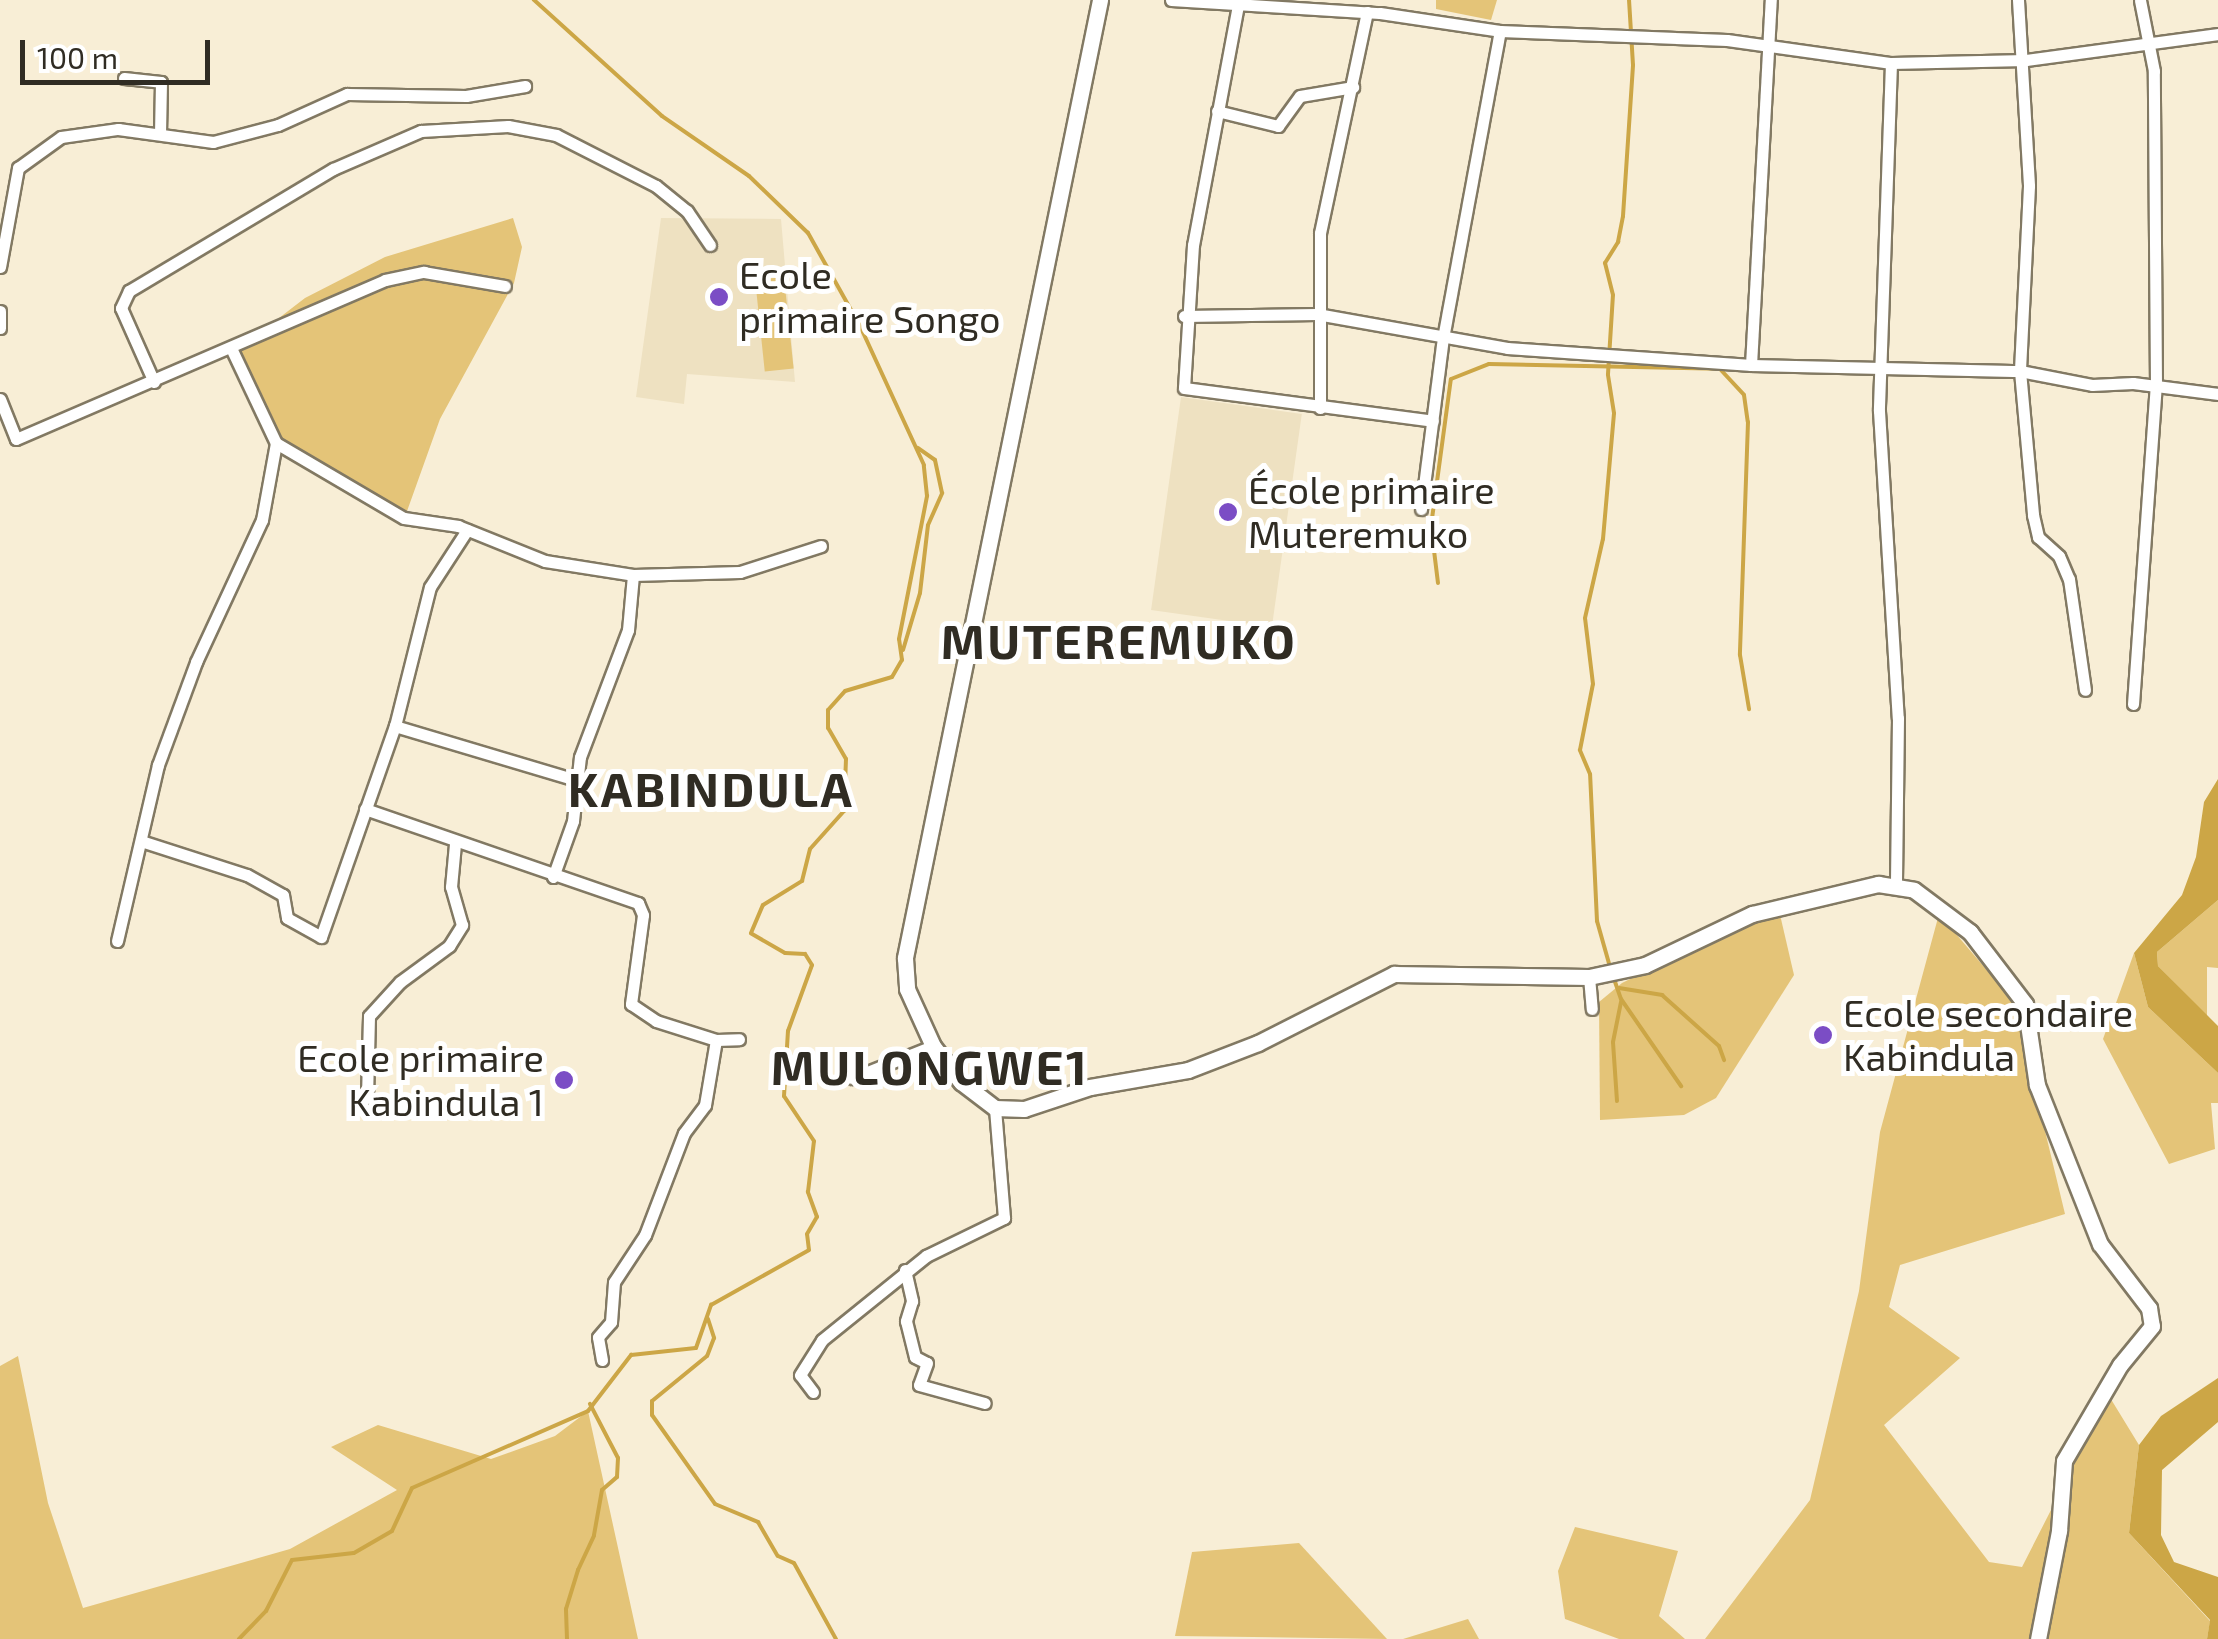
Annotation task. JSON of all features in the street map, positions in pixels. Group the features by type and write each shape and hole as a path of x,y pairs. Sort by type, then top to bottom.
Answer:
{"street":[{"path":"1100,0 905,958 906,990 933,1046 960,1082 995,1108 1024,1109 1106,1084 1188,1070 1258,1043 1394,974 1588,977 1645,965 1752,914 1878,884 1896,886 1931,900 1970,932 2024,1004 2038,1085 2100,1244 2150,1308 2152,1326 2120,1365 2064,1462 2059,1531 2038,1639"},
{"path":"1172,0 1376,8 1500,31 1727,40 1891,64 2026,60 2218,34"},
{"path":"1751,364 1771,0"},
{"path":"2018,0 2026,60 2029,186 2020,371 2033,516 2038,536 2063,562 2069,579 2085,690"},
{"path":"2133,704 2156,385 2151,44 2140,0"},
{"path":"1238,5 1184,316 1181,378 1189,391 1433,421"},
{"path":"1320,408 1320,233 1376,8"},
{"path":"1421,509 1443,338 1500,31"},
{"path":"1891,64 1880,508 1898,718 1896,886"},
{"path":"124,78 161,82 160,132"},
{"path":"0,267 11,190 33,152 81,132 160,132 212,142 278,125 347,94 466,96 525,86"},
{"path":"1217,110 1278,126 1300,96 1354,87"},
{"path":"154,382 121,308 129,291 333,169 421,130 508,126 556,135 656,186 686,211 710,245"},
{"path":"0,398 16,440 232,350 385,280 424,272 505,286"},
{"path":"0,311 0,328"},
{"path":"1184,316 1318,314 1443,338 1751,364 2020,371 2092,386 2156,385 2218,394"},
{"path":"232,350 276,443 404,518 468,530 545,561 633,575 740,572 820,546"},
{"path":"117,941 158,765 196,662 262,520 276,443"},
{"path":"141,840 247,875 283,895 287,918 321,937 396,726 430,587 468,530"},
{"path":"552,878 574,821 584,743 628,630 633,575"},
{"path":"396,726 578,781"},
{"path":"365,809 552,878 638,903 643,915 631,1004 656,1020 716,1040 739,1039"},
{"path":"367,1098 369,1016 400,982 449,946 462,924 450,887 455,844"},
{"path":"1588,977 1592,1009"},
{"path":"602,1360 598,1337 611,1322 614,1282 640,1247 684,1133 706,1105 716,1040"},
{"path":"852,1078 933,1046"},
{"path":"813,1392 800,1375 811,1353 905,1270 1004,1218 995,1108"},
{"path":"905,1270 912,1301 906,1321 915,1357 926,1363 919,1384 985,1403"}],"shaded area":[{"path":"1436,0 1497,0 1491,20 1436,9"},
{"path":"513,218 522,247 514,283 440,419 406,514 280,444 236,351 305,298 385,257"},
{"name":"Ecole primaire Songo","path":"661,218 781,219 795,382 687,374 684,404 636,397"},
{"path":"784,277 794,368 765,372 755,280"},
{"name":"École primaire Muteremuko","path":"1181,397 1302,414 1272,627 1151,610"},
{"path":"2218,779 2218,900 2157,952 2158,966 2218,1026 2218,1073 2148,1007 2134,953 2182,895 2196,857 2204,802"},
{"path":"2218,900 2218,968 2207,967 2207,1016 2158,966 2157,952"},
{"path":"1778,906 1794,975 1716,1098 1684,1115 1600,1120 1599,1002 1622,983"},
{"path":"1939,914 2014,1002 2065,1214 1900,1265 1889,1307 1960,1358 1884,1425 1989,1562 2022,1567 2109,1396 2139,1445 2129,1533 2210,1621 2207,1639 1705,1639 1810,1500 1859,1291 1880,1132"},
{"path":"2134,953 2148,1007 2218,1073 2218,1103 2211,1103 2215,1149 2169,1164 2103,1039"},
{"path":"18,1356 48,1503 83,1608 290,1549 397,1490 331,1447 378,1425 491,1459 555,1436 588,1411 638,1639 0,1639 0,1366"},
{"path":"2218,1378 2218,1422 2162,1470 2161,1535 2174,1562 2218,1577 2218,1639 2207,1639 2210,1620 2129,1533 2139,1445 2161,1416"},
{"path":"1575,1527 1678,1551 1659,1616 1685,1639 1619,1639 1565,1619 1558,1571"},
{"path":"1299,1543 1387,1639 1175,1636 1192,1552"},
{"path":"1468,1619 1479,1639 1403,1639"}],"waterway":[{"path":"239,1639 266,1611 292,1560 354,1553 392,1531 412,1488 588,1411 631,1355 696,1348 711,1305 809,1250 807,1234 817,1217 808,1192 814,1141 784,1096 788,1031 812,965 805,954 785,953 751,933 763,905 802,881 810,849 844,811 846,759 828,728 828,710 845,691 892,677 902,660 899,639 927,496 924,465 860,326 808,233 749,176 662,116 534,0"},
{"path":"1610,967 1597,921 1590,774 1580,750 1593,684 1585,618 1603,539 1614,413 1608,374 1613,295 1605,263 1618,242 1623,216 1633,65 1629,0"},
{"path":"1438,583 1431,526 1451,379 1489,364 1720,369 1744,395 1748,422 1740,655 1749,709"},
{"path":"903,650 920,593 928,525 942,493 935,460 918,448"},
{"path":"1613,976 1621,999 1681,1086"},
{"path":"1619,988 1662,995 1719,1046 1724,1060"},
{"path":"1617,1101 1613,1042 1621,1002"},
{"path":"708,1319 714,1338 707,1356 652,1401 652,1415 715,1504 758,1522 778,1556 794,1563 836,1639"},
{"path":"567,1639 566,1609 594,1535 602,1490 617,1477 618,1458 590,1404"}],"place":[{"name":"Ecole primaire Songo","path":"719,297"},
{"name":"École primaire Muteremuko","path":"1228,512"},
{"name":"Ecole secondaire Kabindula","path":"1823,1035"},
{"name":"Ecole primaire Kabindula 1","path":"564,1080"}],"district":[{"name":"MUTEREMUKO","path":"1119,641"},
{"name":"KABINDULA","path":"711,789"},
{"name":"MULONGWE1","path":"930,1067"}]}
